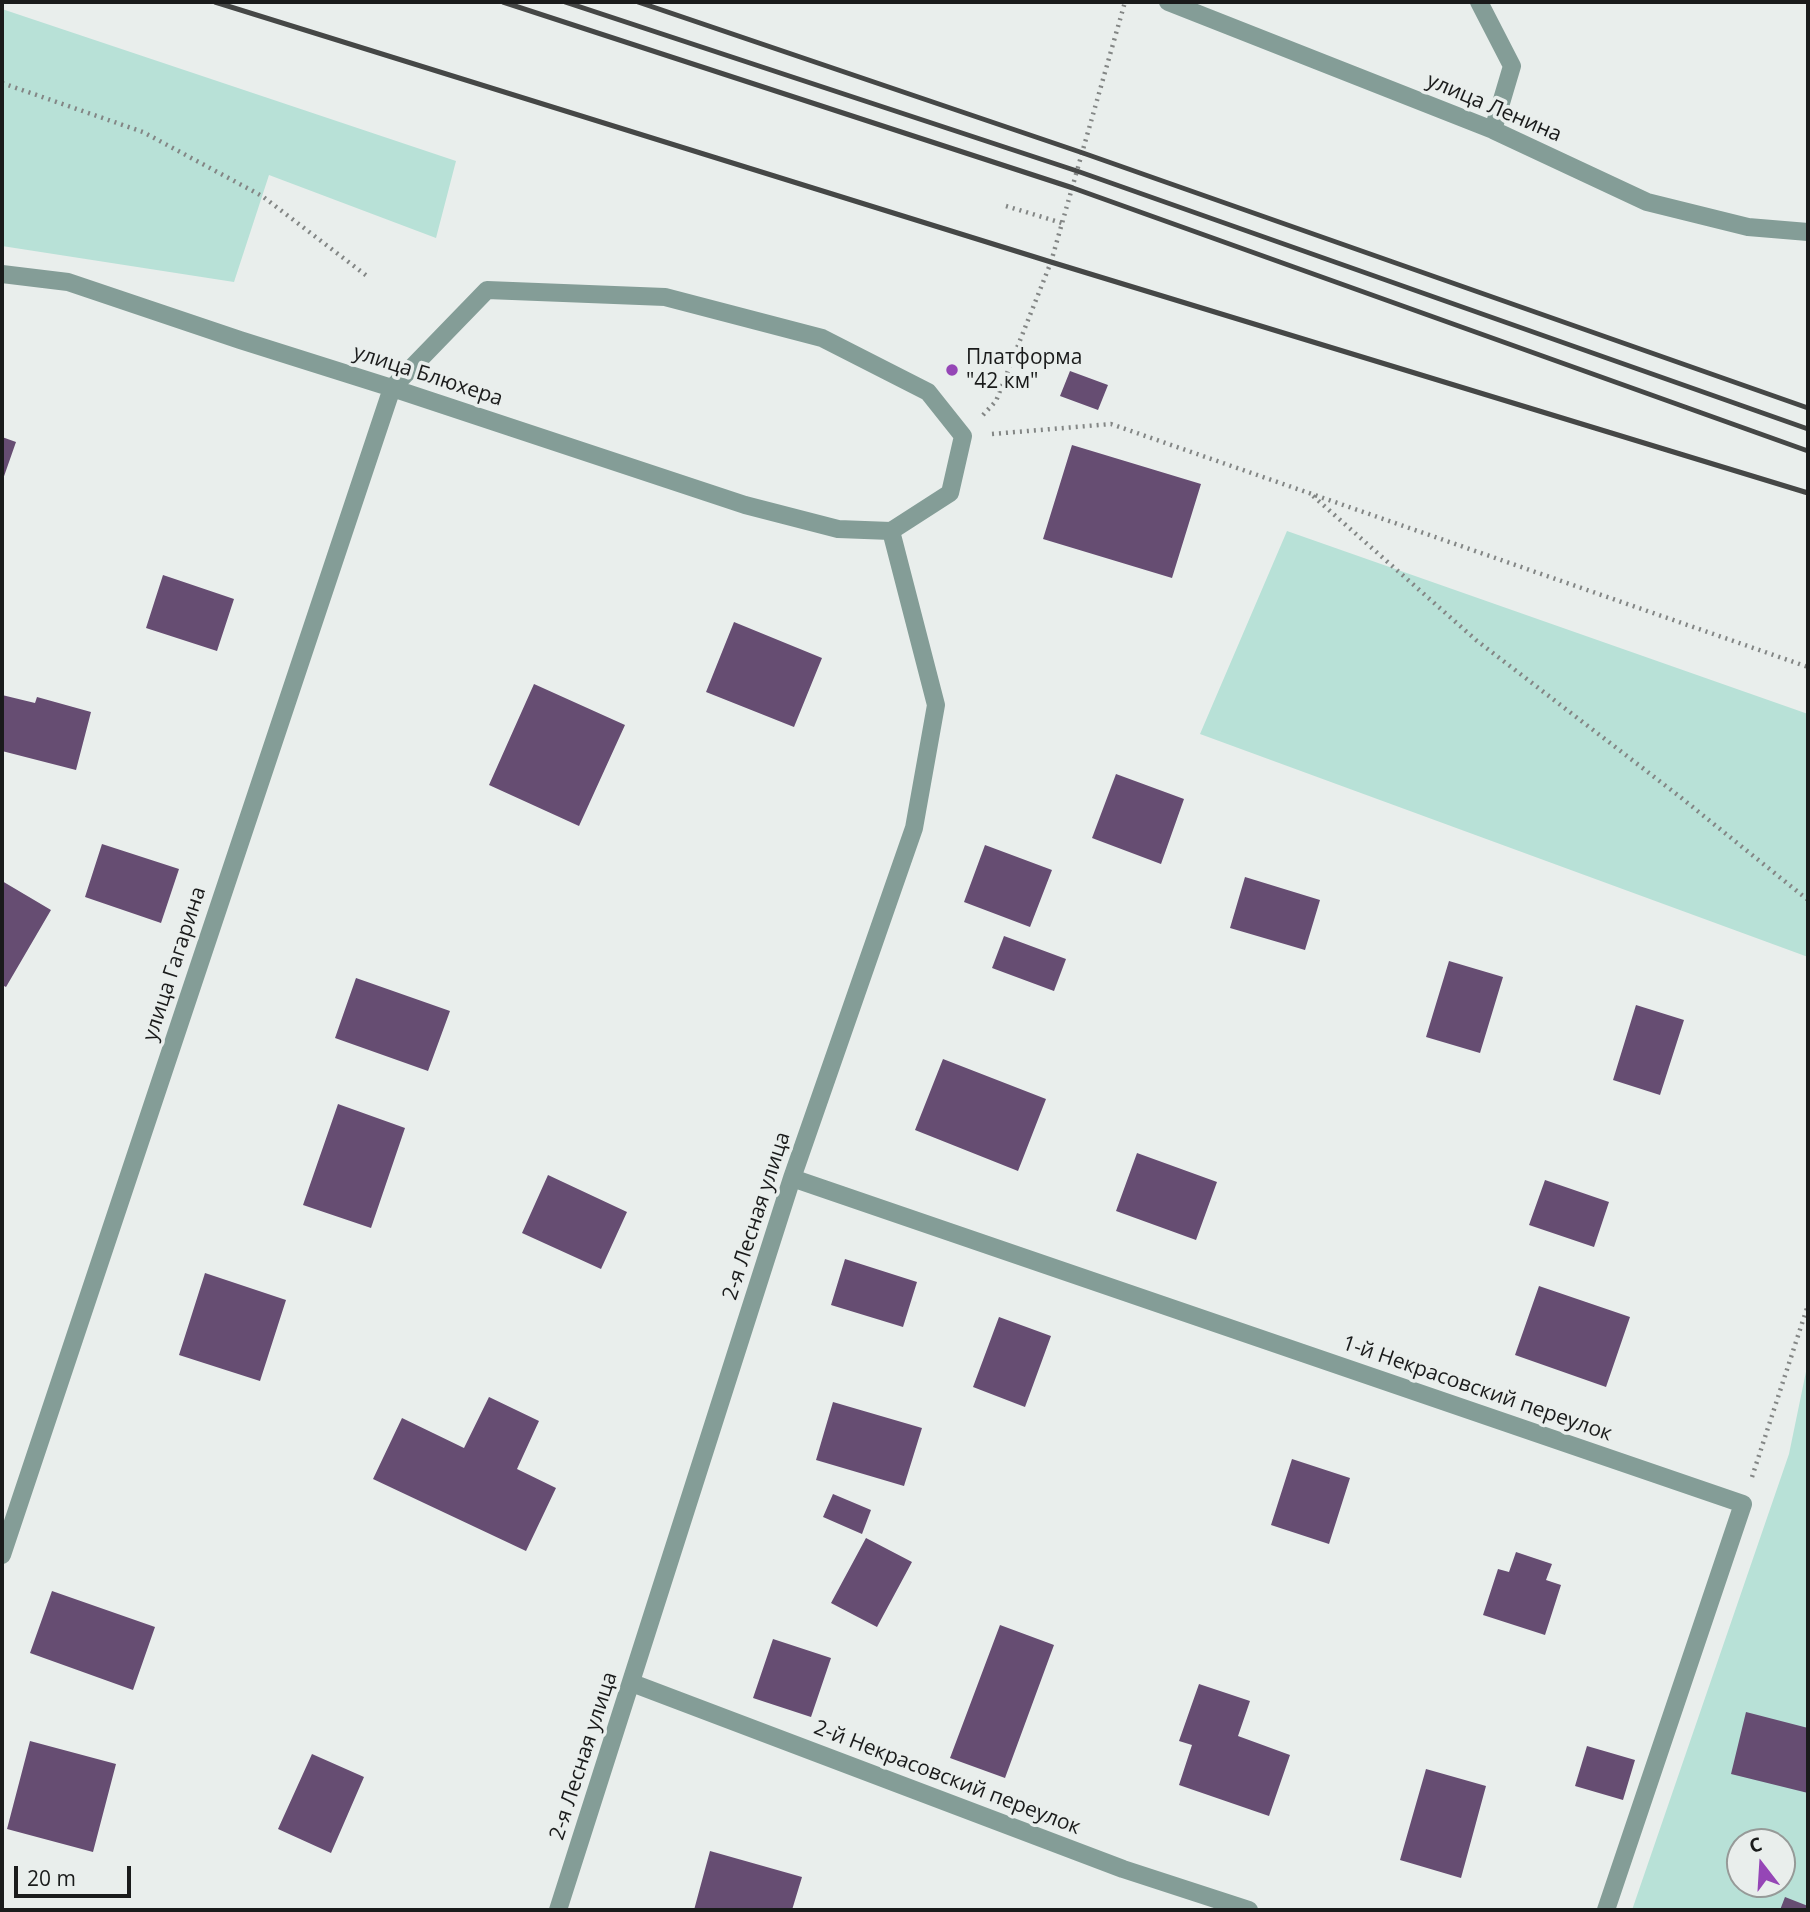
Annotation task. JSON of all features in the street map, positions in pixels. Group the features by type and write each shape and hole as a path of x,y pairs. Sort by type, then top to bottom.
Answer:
{"street":[{"name":"улица Ленина","path":"1168,2 1493,130 1647,202 1748,227 1808,232"},
{"path":"1479,2 1512,66 1493,130"},
{"name":"улица Блюхера","path":"2,274 68,282 240,341 392,388 745,505 838,529 891,531"},
{"path":"392,388 487,290 665,297 822,338 928,392 963,436 950,493 891,531"},
{"name":"улица Гагарина","path":"2,1555 392,388"},
{"name":"2-я Лесная улица","path":"558,1910 792,1178 914,828 936,705 891,531"},
{"name":"1-й Некрасовский переулок","path":"792,1178 1743,1504"},
{"path":"1606,1910 1743,1504"},
{"name":"2-й Некрасовский переулок","path":"632,1683 1122,1869 1249,1910"}],"path":[{"path":"963,436 996,401 1051,262 1125,2"},
{"path":"2,83 143,132 262,196 368,276"},
{"path":"1006,206 1062,223"},
{"path":"963,436 1111,424 1808,667"},
{"path":"1309,492 1476,640 1679,796 1808,900"},
{"path":"1743,1504 1808,1305"}],"green space":[{"path":"2,9 456,161 436,238 269,175 234,282 2,246"},
{"path":"1287,531 1808,714 1808,957 1200,734"},
{"path":"1808,1362 1808,1910 1632,1910 1789,1454"}],"building":[{"path":"1070,371 1108,385 1098,410 1060,396"},
{"path":"2,437 16,442 2,482"},
{"path":"1072,445 1201,484 1172,578 1043,539"},
{"path":"163,575 234,599 217,651 146,628"},
{"path":"734,622 822,658 794,727 706,692"},
{"path":"534,684 625,725 579,826 489,785"},
{"path":"2,695 35,703 37,697 91,712 76,770 2,751"},
{"path":"1116,774 1184,799 1161,864 1092,838"},
{"path":"102,844 179,869 161,923 85,897"},
{"path":"985,845 1052,870 1030,927 964,902"},
{"path":"1245,877 1320,900 1305,950 1230,928"},
{"path":"2,881 51,910 6,987 2,985"},
{"path":"1004,936 1066,959 1054,991 992,968"},
{"path":"1449,961 1503,977 1480,1053 1426,1037"},
{"path":"356,978 450,1011 428,1071 335,1038"},
{"path":"1636,1005 1684,1020 1660,1095 1613,1080"},
{"path":"943,1059 1046,1099 1018,1171 915,1130"},
{"path":"338,1104 405,1128 371,1228 303,1205"},
{"path":"1137,1153 1217,1182 1196,1240 1116,1211"},
{"path":"548,1175 627,1212 601,1269 522,1233"},
{"path":"1545,1180 1609,1202 1594,1247 1529,1225"},
{"path":"845,1259 917,1282 903,1327 831,1305"},
{"path":"205,1273 286,1300 260,1381 179,1355"},
{"path":"1539,1286 1630,1317 1606,1387 1515,1355"},
{"path":"999,1317 1051,1336 1025,1407 973,1387"},
{"path":"489,1397 539,1421 517,1469 556,1488 526,1551 373,1479 402,1418 464,1448"},
{"path":"833,1402 922,1428 904,1486 816,1460"},
{"path":"1292,1459 1350,1478 1329,1544 1271,1525"},
{"path":"833,1494 871,1510 862,1534 823,1517"},
{"path":"866,1538 912,1562 877,1627 831,1603"},
{"path":"1516,1552 1552,1564 1546,1580 1561,1585 1545,1635 1483,1615 1498,1569 1509,1572"},
{"path":"52,1591 155,1627 133,1690 30,1653"},
{"path":"1000,1625 1054,1645 1005,1778 950,1758"},
{"path":"773,1639 831,1658 811,1717 753,1698"},
{"path":"1199,1684 1250,1701 1238,1736 1290,1755 1269,1816 1179,1785 1192,1745 1179,1741"},
{"path":"1746,1712 1808,1728 1808,1793 1731,1774"},
{"path":"30,1741 116,1764 93,1852 7,1829"},
{"path":"1587,1746 1635,1760 1623,1800 1575,1786"},
{"path":"312,1754 364,1777 331,1853 278,1829"},
{"path":"1426,1769 1486,1786 1461,1878 1400,1860"},
{"path":"710,1851 802,1877 792,1910 694,1910"},
{"path":"1785,1898 1808,1906 1808,1910 1780,1910"}],"railway":[{"path":"215,2 1051,262 1808,493"},
{"path":"503,2 1073,188 1808,451"},
{"path":"565,2 1077,171 1808,429"},
{"path":"638,2 1083,153 1808,408"}],"place":[{"name":"Платформа \"42 км\"","path":"952,370"}]}
